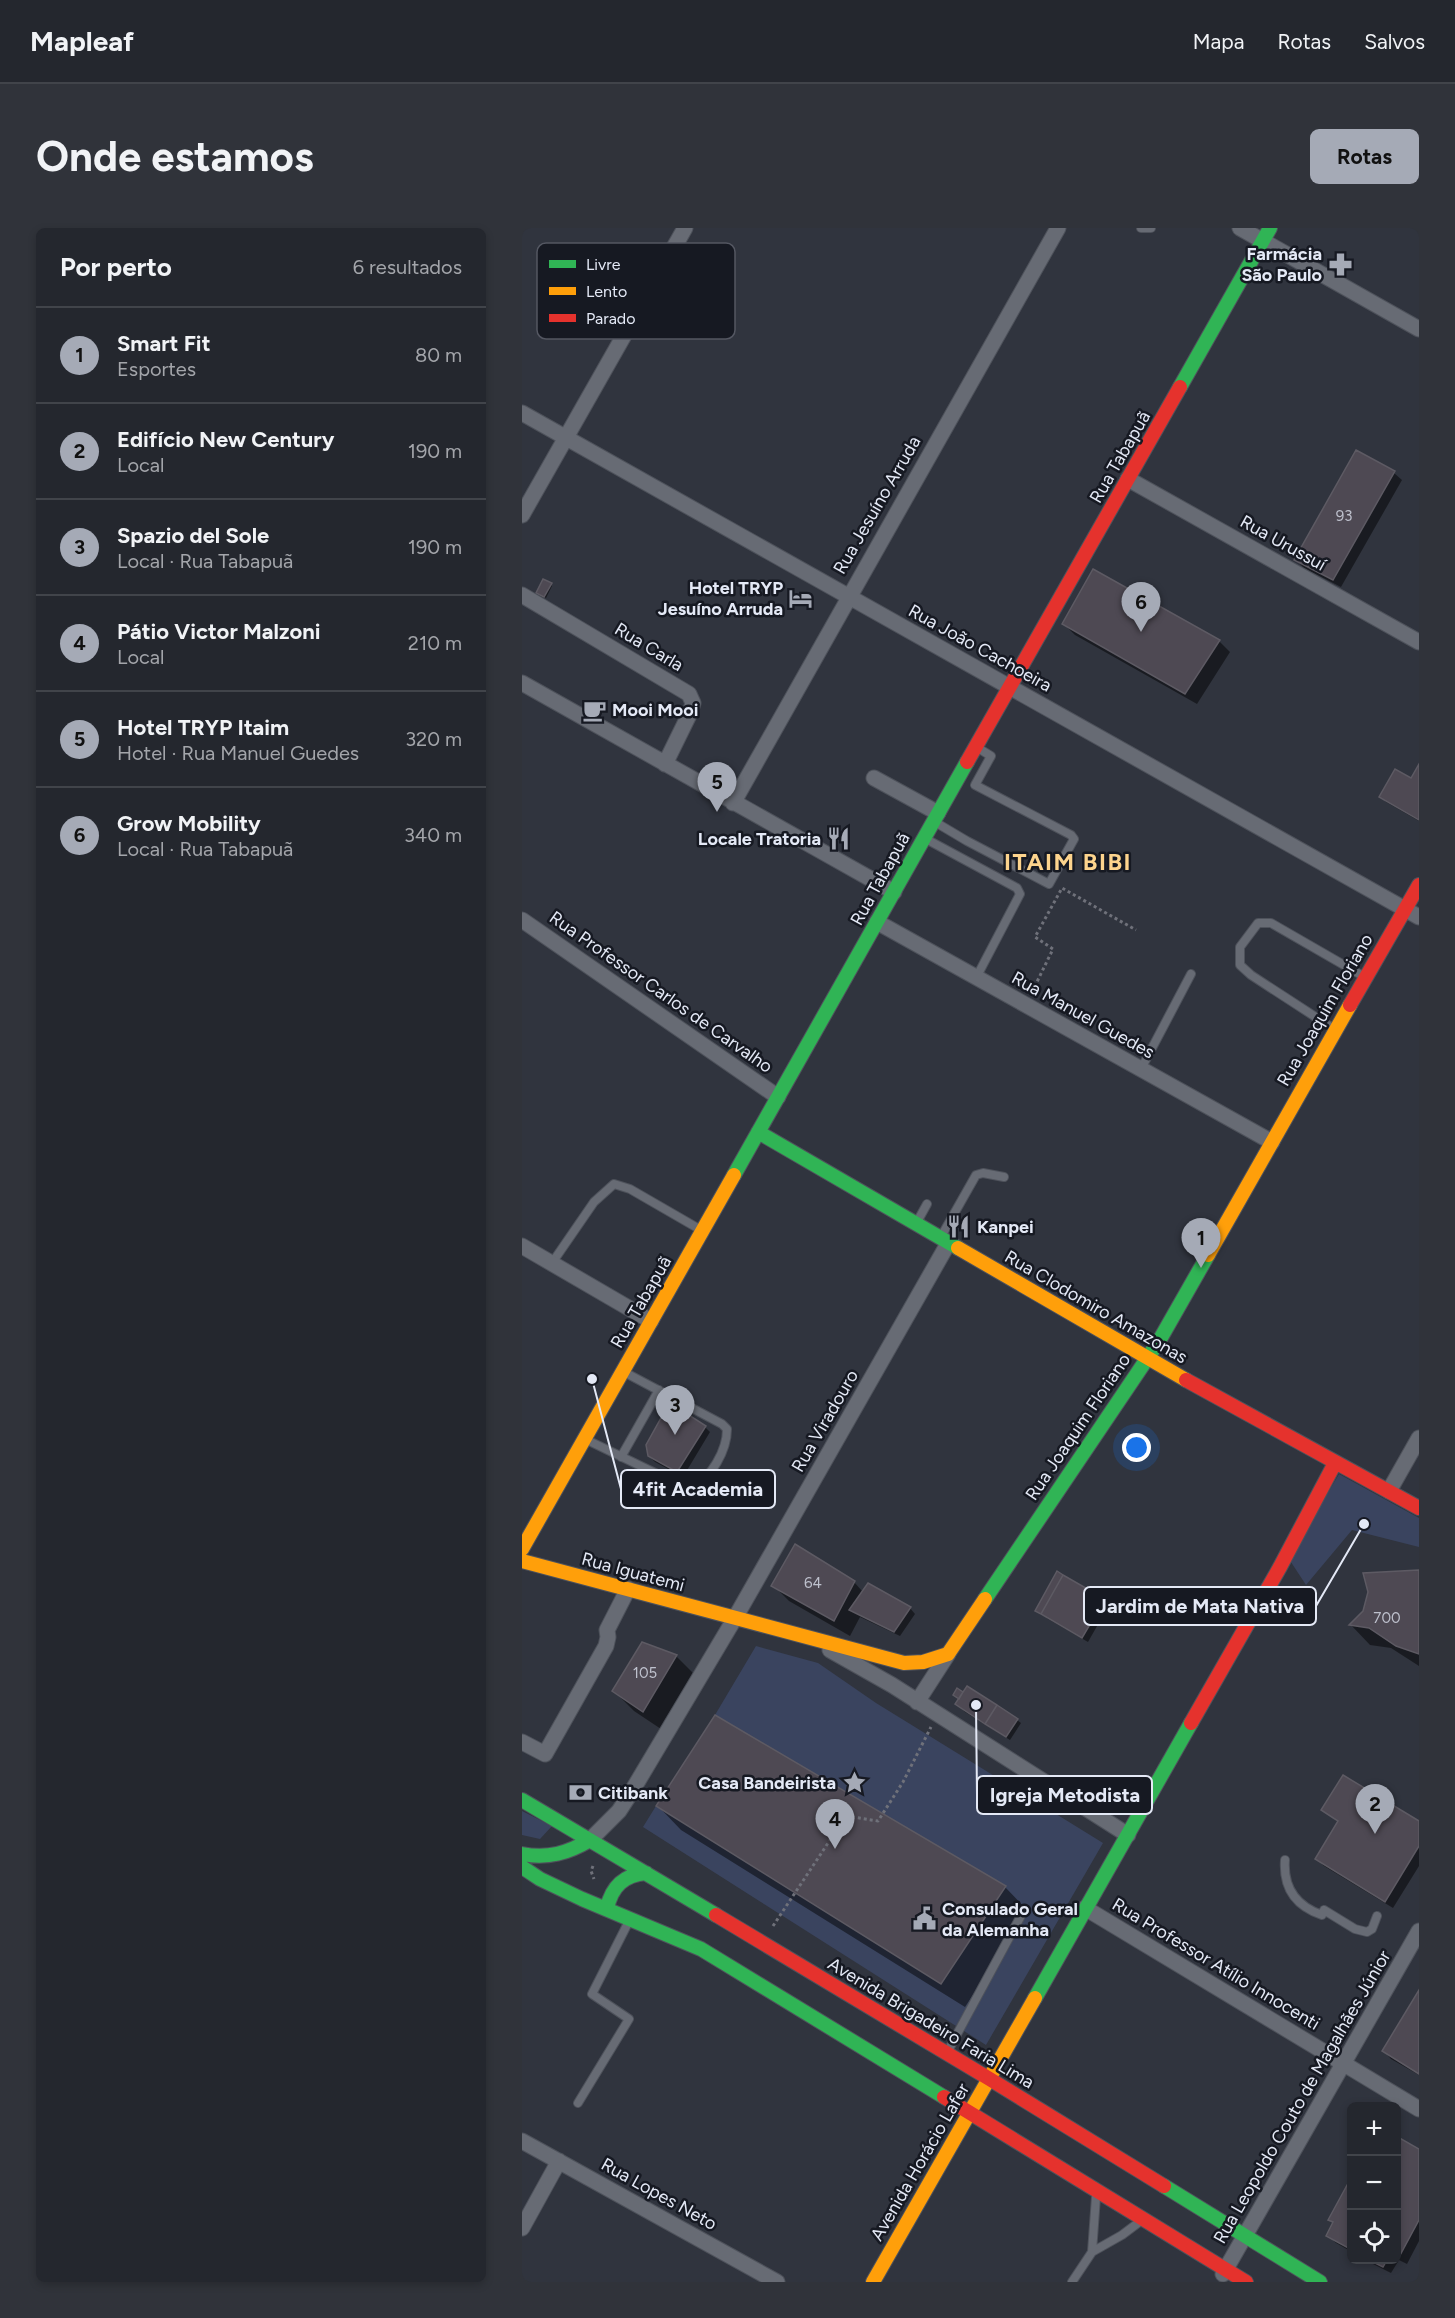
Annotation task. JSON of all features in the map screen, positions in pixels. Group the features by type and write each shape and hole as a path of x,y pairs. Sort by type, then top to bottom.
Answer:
{"main road":[{"name":"Rua Tabapuã","path":"522,1549 1266,234"},
{"name":"Rua Joaquim Floriano","path":"948,1654 1148,1358 1366,977 1412,913 1419,885"},
{"name":"Rua Clodomiro Amazonas","path":"758,1132 1148,1358 1419,1508"},
{"name":"Avenida Horácio Lafer","path":"873,2282 1280,1567 1335,1463"},
{"name":"Rua Iguatemi","path":"522,1561 812,1640 915,1665 932,1662 948,1654"},
{"name":"Avenida Brigadeiro Faria Lima","path":"522,1800 947,2053 1320,2282"},
{"path":"522,1854 541,1858 554,1856 590,1840"},
{"path":"522,1867 582,1899 701,1949 1143,2218 1222,2276 1246,2282"},
{"path":"608,1908 609,1898 620,1881 628,1876 646,1873"}],"street":[{"path":"676,243 685,228"},
{"name":"Rua Jesuíno Arruda","path":"733,803 847,597 1058,228"},
{"path":"1240,228 1266,234 1417,323"},
{"path":"522,515 622,339"},
{"name":"Rua João Cachoeira","path":"522,413 1412,913"},
{"name":"Rua Urussuí","path":"1128,479 1419,642"},
{"name":"Rua Carla","path":"522,595 689,694 693,703 690,713 665,764"},
{"path":"522,683 894,892"},
{"path":"874,778 936,817"},
{"name":"Rua Professor Carlos de Carvalho","path":"522,920 778,1097"},
{"name":"Rua Manuel Guedes","path":"876,922 1272,1142"},
{"name":"Rua Viradouro","path":"590,1840 619,1811 735,1618 945,1240"},
{"path":"522,1246 651,1321"},
{"path":"1389,1491 1419,1438"},
{"path":"522,1742 544,1754 606,1646 607,1630 628,1589"},
{"path":"812,1640 917,1702 1128,1835"},
{"name":"Rua Joaquim Floriano","path":"917,1702 948,1654"},
{"name":"Rua Professor Atílio Innocenti","path":"1085,1908 1419,2109"},
{"name":"Rua Leopoldo Couto de Magalhães Júnior","path":"1222,2276 1419,1931"},
{"name":"Rua Lopes Neto","path":"522,2141 777,2282"},
{"path":"522,2228 559,2162"}],"lane":[{"path":"1141,228 1151,228"},
{"path":"936,817 967,841 1049,884 1053,878 1074,839 1071,835 975,785 991,756 976,747"},
{"path":"924,838 1017,888 1020,894 976,978"},
{"path":"1336,1030 1251,975 1240,965 1240,947 1258,923 1271,923 1366,977"},
{"path":"1141,1069 1191,974"},
{"path":"945,1240 976,1175 983,1173 1004,1177"},
{"path":"552,1263 594,1202 614,1184 630,1189 702,1231"},
{"path":"917,1223 927,1204"},
{"path":"584,1438 680,1485 693,1488 703,1482 715,1465 727,1437 727,1429 722,1424 622,1371"},
{"path":"621,1456 659,1390"},
{"path":"1285,1860 1284,1875 1288,1887 1298,1902 1311,1911 1322,1915 1324,1910 1355,1929 1366,1932 1372,1929 1377,1916"},
{"path":"947,2053 1023,1912"},
{"path":"578,2103 629,2019 592,1994 630,1918"},
{"path":"1092,2252 1097,2190"},
{"path":"1072,2282 1092,2252 1122,2235 1143,2218"}],"path":[{"path":"1026,1005 1053,949 1035,937 1062,888 1136,930"},
{"path":"761,1942 846,1816 878,1821 903,1782 938,1715"}],"shaded area":[{"path":"1339,1474 1419,1518 1419,1547 1352,1530 1306,1585 1289,1559"},
{"path":"756,1646 818,1663 876,1703 1103,1843 986,2045 643,1827 656,1806 941,1984 1005,1886 715,1715"},
{"path":"522,1811 552,1826 540,1839 522,1835"}],"building":[{"path":"1356,450 1395,471 1333,580 1294,560"},
{"path":"1093,569 1220,640 1185,694 1062,624"},
{"path":"543,579 552,583 544,597 536,593"},
{"path":"1419,764 1419,820 1379,797 1395,769 1411,778"},
{"path":"678,1408 706,1426 677,1472 648,1456 646,1445 666,1409"},
{"path":"795,1544 855,1581 834,1621 771,1586"},
{"path":"1419,1570 1419,1654 1396,1646 1369,1628 1349,1625 1363,1611 1368,1592 1363,1573"},
{"path":"1057,1571 1063,1575 1041,1614 1035,1611"},
{"path":"1063,1575 1105,1599 1082,1638 1041,1614"},
{"path":"868,1583 911,1607 894,1632 849,1610"},
{"path":"642,1642 677,1655 643,1712 612,1691"},
{"path":"967,1686 997,1705 985,1724 955,1704"},
{"path":"957,1688 963,1692 959,1699 953,1695"},
{"path":"997,1705 1018,1719 1006,1737 985,1724"},
{"path":"715,1715 1006,1886 941,1984 656,1806"},
{"path":"1343,1775 1419,1821 1419,1846 1385,1902 1315,1859 1338,1821 1321,1810"},
{"path":"1419,1990 1419,2074 1382,2051"},
{"path":"1401,2139 1419,2149 1419,2220 1401,2253"},
{"path":"1347,2185 1347,2247 1326,2236 1333,2222 1328,2220"}],"traffic: fast":[{"path":"1180,387 1270,228"},
{"path":"734,1175 967,762"},
{"path":"758,1132 958,1248"},
{"path":"985,1599 1159,1341 1208,1255"},
{"path":"1035,1998 1191,1723"},
{"path":"522,1800 716,1915"},
{"path":"522,1854 540,1856 558,1854 590,1840"},
{"path":"522,1867 540,1879 582,1899 701,1949 944,2097"},
{"path":"607,1908 612,1894 620,1883 631,1876 646,1873"},
{"path":"1164,2186 1320,2282"}],"traffic: slow":[{"path":"1208,1255 1350,1005"},
{"path":"522,1549 734,1175"},
{"path":"958,1248 1186,1380"},
{"path":"522,1561 904,1663 923,1662 948,1654 985,1599"},
{"path":"873,2282 1035,1998"}],"traffic: jam":[{"path":"967,762 1180,387"},
{"path":"1350,1005 1419,885"},
{"path":"1186,1380 1419,1508"},
{"path":"1191,1723 1280,1567 1335,1463"},
{"path":"716,1915 1164,2186"},
{"path":"944,2097 1246,2282"}],"place":[{"name":"Farmácia São Paulo","path":"1340,264"},
{"name":"Hotel TRYP Jesuíno Arruda","path":"801,598"},
{"name":"Grow Mobility","path":"1141,632"},
{"name":"Mooi Mooi","path":"594,710"},
{"name":"Hotel TRYP Itaim","path":"717,812"},
{"name":"Locale Tratoria","path":"839,839"},
{"name":"Kanpei","path":"959,1227"},
{"name":"Smart Fit","path":"1201,1268"},
{"name":"4fit Academia","path":"592,1379"},
{"name":"Spazio del Sole","path":"675,1435"},
{"name":"Jardim de Mata Nativa","path":"1364,1524"},
{"name":"Igreja Metodista","path":"976,1705"},
{"name":"Casa Bandeirista","path":"854,1783"},
{"name":"Citibank","path":"580,1793"},
{"name":"Edifício New Century","path":"1375,1834"},
{"name":"Pátio Victor Malzoni","path":"835,1849"},
{"name":"Consulado Geral da Alemanha","path":"924,1919"}],"district":[{"name":"ITAIM BIBI","path":"1068,862"}]}
